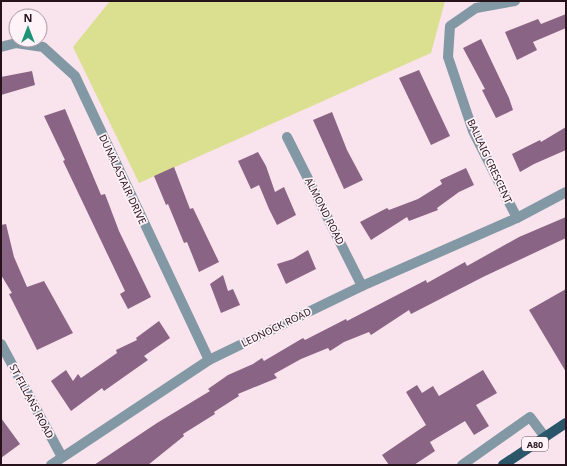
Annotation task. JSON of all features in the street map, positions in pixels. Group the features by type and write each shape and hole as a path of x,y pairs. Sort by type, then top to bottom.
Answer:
{"main road":[{"name":"A80","path":"503,465 566,423"}],"street":[{"name":"BALLAIG CRESCENT","path":"515,1 476,8 450,26 448,57 473,131 517,218"},
{"name":"DUNALASTAIR DRIVE","path":"1,47 16,43 43,47 75,76 209,360"},
{"name":"ALMOND ROAD","path":"287,137 362,286"},
{"path":"517,218 566,192"},
{"name":"LEDNOCK ROAD","path":"51,465 209,360 362,286 517,218"},
{"name":"ST FILLANS ROAD","path":"1,344 62,457"},
{"path":"462,465 530,417 545,437"}],"green space":[{"path":"110,1 445,1 431,53 139,183 73,47"}],"building":[{"path":"566,14 566,28 533,42 537,50 517,60 505,32 538,19 541,24"},
{"path":"481,39 509,98 513,110 496,118 482,90 485,89 463,48"},
{"path":"419,70 450,136 431,145 399,78"},
{"path":"32,71 35,85 1,95 1,77"},
{"path":"65,109 101,195 105,194 119,231 151,297 128,309 120,294 125,291 63,161 65,160 44,116"},
{"path":"332,112 347,150 363,180 344,189 313,120"},
{"path":"566,127 566,150 520,172 512,154 540,140 541,142"},
{"path":"258,152 266,166 275,192 284,187 296,215 277,225 259,185 251,189 238,161"},
{"path":"174,167 190,209 193,208 219,262 199,272 187,242 184,243 168,204 166,205 154,176"},
{"path":"466,168 474,185 459,192 437,208 438,210 409,221 407,217 371,240 360,222 387,208 389,210 418,199 442,184 440,180"},
{"path":"566,217 566,238 483,277 411,314 409,310 371,335 369,332 344,342 330,351 328,348 301,359 274,374 277,378 238,394 239,396 214,412 215,414 183,434 184,436 148,465 94,465 157,423 210,391 208,389 228,375 253,364 262,358 264,361 303,338 305,340 346,319 347,321 426,280 427,283 465,262 467,266 519,237"},
{"path":"6,224 14,257 27,287 44,281 73,333 37,350 9,294 12,293 1,275 1,225"},
{"path":"308,250 316,269 286,284 277,264 293,259"},
{"path":"223,275 228,291 233,289 240,305 221,313 210,284"},
{"path":"566,289 566,372 529,310"},
{"path":"159,321 170,338 144,356 148,360 104,391 102,388 71,411 51,381 66,370 73,381 78,374 81,378 117,353 116,350 137,340 136,338"},
{"path":"483,370 497,393 476,405 489,426 474,435 465,421 430,442 435,451 414,465 389,465 382,455 426,425 406,392 417,385 422,393 433,386 439,396"},
{"path":"1,418 20,444 1,458"}]}
